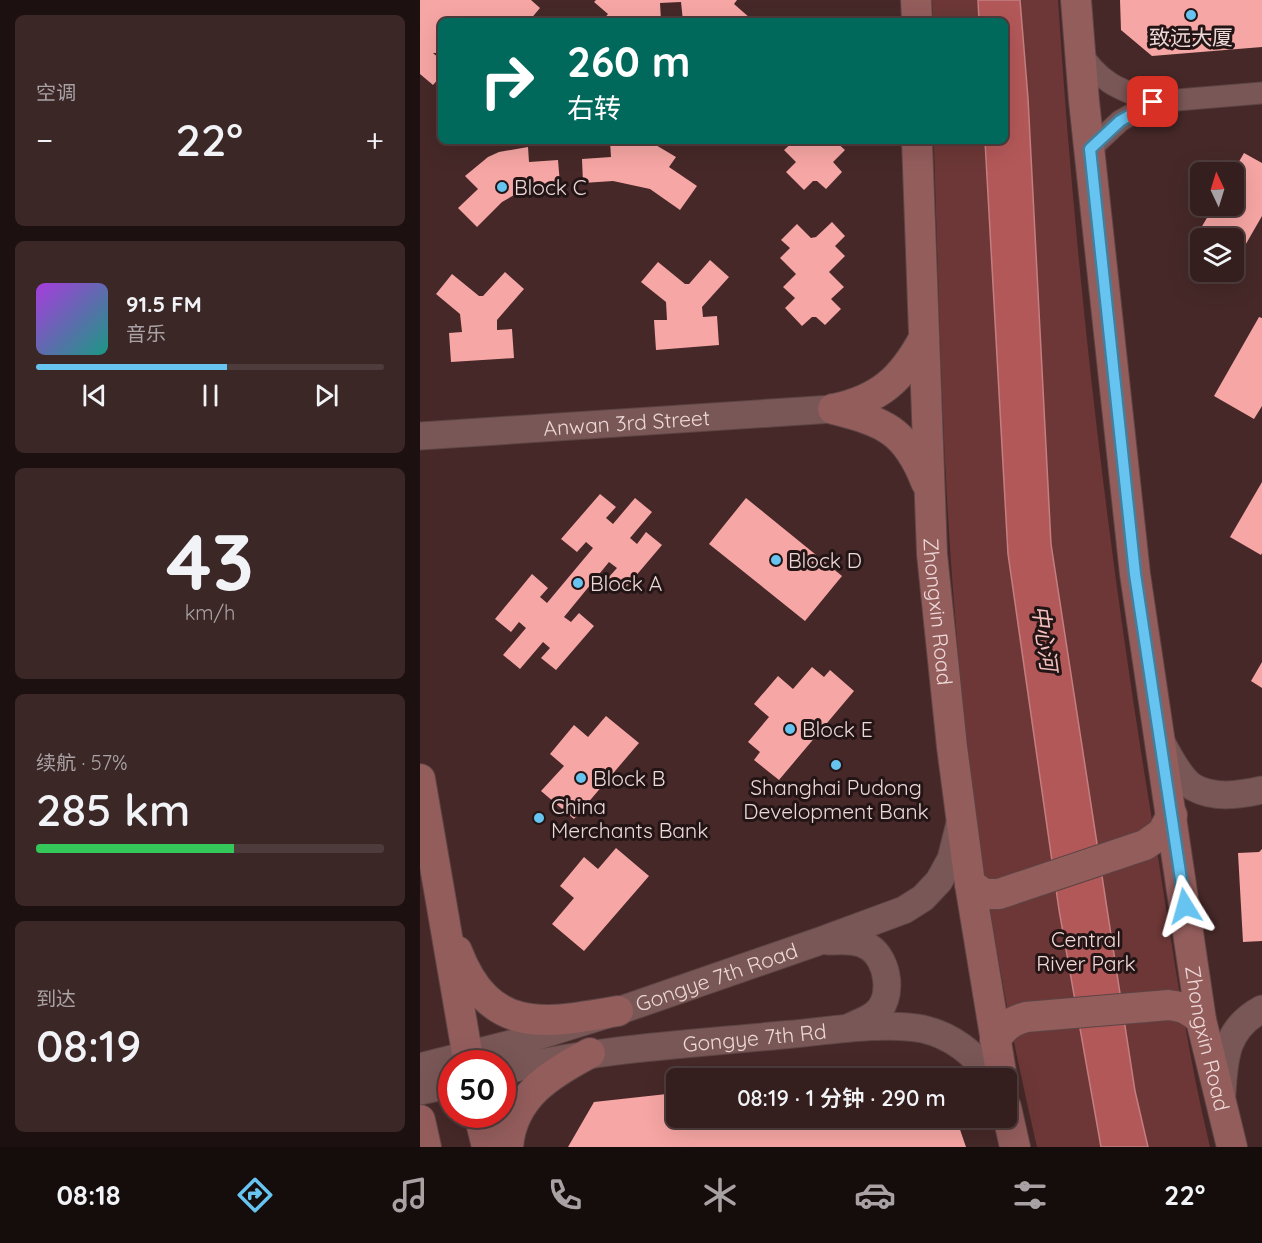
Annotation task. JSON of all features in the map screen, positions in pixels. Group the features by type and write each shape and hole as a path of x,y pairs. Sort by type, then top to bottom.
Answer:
{"main road":[{"path":"916,0 916,18"},
{"name":"Zhongxin Road","path":"1076,0 1135,574 1201,1020 1232,1147"},
{"name":"Zhongxin Road","path":"917,144 932,554 952,747 970,884 1000,1068"},
{"path":"833,409 852,405 885,389 912,360 924,338"},
{"path":"833,409 866,417 884,425 899,436 912,451 930,492"},
{"path":"420,779 466,1050"},
{"path":"970,884 984,894 999,894 1144,845 1162,833 1172,815"},
{"path":"441,909 460,959 475,985 493,1005 517,1017 545,1021 573,1019 618,1011"},
{"path":"995,1040 1003,1027 1013,1020 1026,1017 1169,1005 1181,1006 1201,1020"},
{"path":"508,1147 515,1119 525,1101 540,1083 561,1068 590,1053"},
{"path":"420,1119 426,1147"},
{"path":"482,1128 487,1147"}],"street":[{"path":"1080,51 1089,66 1112,86 1153,102"},
{"path":"1090,149 1120,121 1153,102 1262,93"},
{"name":"Anwan 3rd Street","path":"420,436 833,409"},
{"path":"1161,742 1179,771 1193,787 1217,795 1245,794 1262,790"},
{"name":"Gongye 7th Road","path":"494,1050 618,1011 904,910 923,898 939,881 951,859 962,819"},
{"path":"820,941 851,940 870,947 882,962 887,982 885,999 876,1014 846,1029"},
{"path":"1221,1101 1225,1057 1230,1040 1240,1024 1262,1009"},
{"name":"Gongye 7th Rd","path":"516,1068 590,1053 846,1029 902,1026 923,1029 946,1037 984,1068"},
{"name":"Gongye 7th Road","path":"420,1067 438,1064"},
{"path":"420,1091 438,1086"}],"green space":[{"name":"Central River Park","path":"932,0 1058,0 1074,209 1108,521 1137,728 1179,990 1210,1147 1037,1147 996,945 967,740 954,603 947,490 934,149 934,144 1008,144 1008,18 933,18"}],"water":[{"name":"中心河","path":"978,0 1020,0 1028,98 1051,544 1135,1091 1148,1147 1101,1147 1059,910 1008,554 985,144 1008,144 1008,18 979,18"}],"building":[{"path":"420,0 531,0 540,8 532,18 438,18 438,53 433,53 438,57 438,79 433,85 420,74"},
{"path":"596,0 737,0 734,4 750,18 683,18 681,2 660,3 661,18 605,18 608,14 594,2"},
{"name":"致远大厦","path":"1120,0 1262,0 1262,47 1152,56 1121,30"},
{"path":"610,144 654,144 676,157 669,167 697,186 680,210 650,189 613,181 583,183 582,159 611,157"},
{"path":"791,144 838,144 845,150 833,162 842,172 826,189 817,181 813,181 804,190 786,172 796,162 784,150"},
{"name":"Block C","path":"528,147 529,162 558,160 560,184 530,186 502,202 477,227 458,208 478,189 465,176 488,157 499,152"},
{"path":"1244,153 1262,163 1262,216 1244,247 1244,228 1201,228 1208,216 1244,216 1244,162 1239,162"},
{"path":"832,222 845,236 835,246 845,256 829,272 844,287 831,299 841,309 825,325 816,317 812,317 802,326 785,308 795,298 783,287 796,274 780,258 790,248 781,240 797,224 811,238 816,237"},
{"path":"710,260 729,277 702,307 703,317 717,316 719,345 656,350 654,320 667,320 666,302 641,282 658,262 685,284 689,284"},
{"path":"505,272 524,289 497,320 497,330 512,329 514,358 451,362 449,333 462,332 460,314 436,294 452,274 479,296 483,296"},
{"path":"1259,317 1262,318 1262,406 1254,419 1214,396"},
{"path":"1262,482 1262,553 1261,555 1230,537"},
{"name":"Block A","path":"600,494 616,507 606,518 613,524 635,498 652,512 630,538 637,544 646,532 662,545 623,591 608,578 617,568 609,562 564,617 571,622 579,613 594,626 556,670 541,658 550,648 543,642 520,669 503,655 526,628 519,622 511,632 495,619 532,574 548,588 540,597 547,603 593,548 586,542 577,552 561,539"},
{"name":"Block D","path":"746,498 842,576 805,621 709,544"},
{"path":"1262,662 1262,688 1251,681"},
{"name":"Block E","path":"812,667 824,677 830,670 854,691 779,780 754,760 760,752 748,742 769,717 754,704 778,676 793,689"},
{"name":"Block B","path":"606,716 639,743 574,819 541,791 564,766 550,754 574,725 588,737"},
{"path":"616,848 649,876 584,951 552,924 574,898 560,886 584,857 598,869"},
{"path":"1262,849 1262,941 1243,942 1238,853 1259,852"},
{"path":"666,1094 666,1128 959,1128 966,1147 568,1147 594,1102"}],"place":[{"name":"致远大厦","path":"1191,15"},
{"name":"Block C","path":"502,187"},
{"name":"Block D","path":"776,560"},
{"name":"Block A","path":"578,583"},
{"name":"Block E","path":"790,729"},
{"name":"Shanghai Pudong Development Bank","path":"836,765"},
{"name":"Block B","path":"581,778"},
{"name":"China Merchants Bank","path":"539,818"}],"route":[{"path":"1153,102 1120,121 1090,149 1135,574 1185,906"}]}
